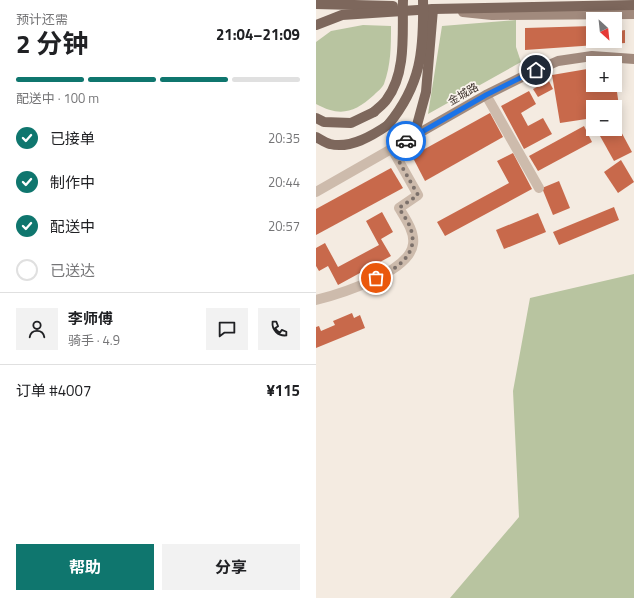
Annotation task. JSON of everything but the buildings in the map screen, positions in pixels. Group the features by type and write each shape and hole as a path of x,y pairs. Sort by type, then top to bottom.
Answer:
{"main road":[{"path":"316,118 324,122 351,123 374,112 388,99 398,74 402,48 403,0"},
{"path":"316,137 330,144 346,145 372,136 388,125 402,108 414,84 423,33 423,0"},
{"path":"316,4 382,3 433,9"},
{"path":"316,25 342,16 433,9 634,5"},
{"path":"414,136 426,92 433,9"}],"street":[{"path":"433,9 492,15 634,14"},
{"name":"金城路","path":"316,192 486,95 558,61 592,56 634,59"},
{"path":"486,95 539,188"},
{"path":"316,300 340,294 389,273 406,258 414,245 411,230 399,208 418,195 392,149"}],"green space":[{"path":"516,20 516,47 521,62 428,114 442,26"},
{"path":"363,25 391,26 391,48 384,84 367,101 353,109 340,112 332,111 316,104 316,42 331,31"},
{"path":"634,274 634,598 450,598 519,517 513,391 530,298"}],"way so far":[{"path":"376,278 389,273 406,258 414,245 411,230 399,208 418,195 392,149 406,141"}],"route":[{"path":"406,141 486,95 536,70"}]}
